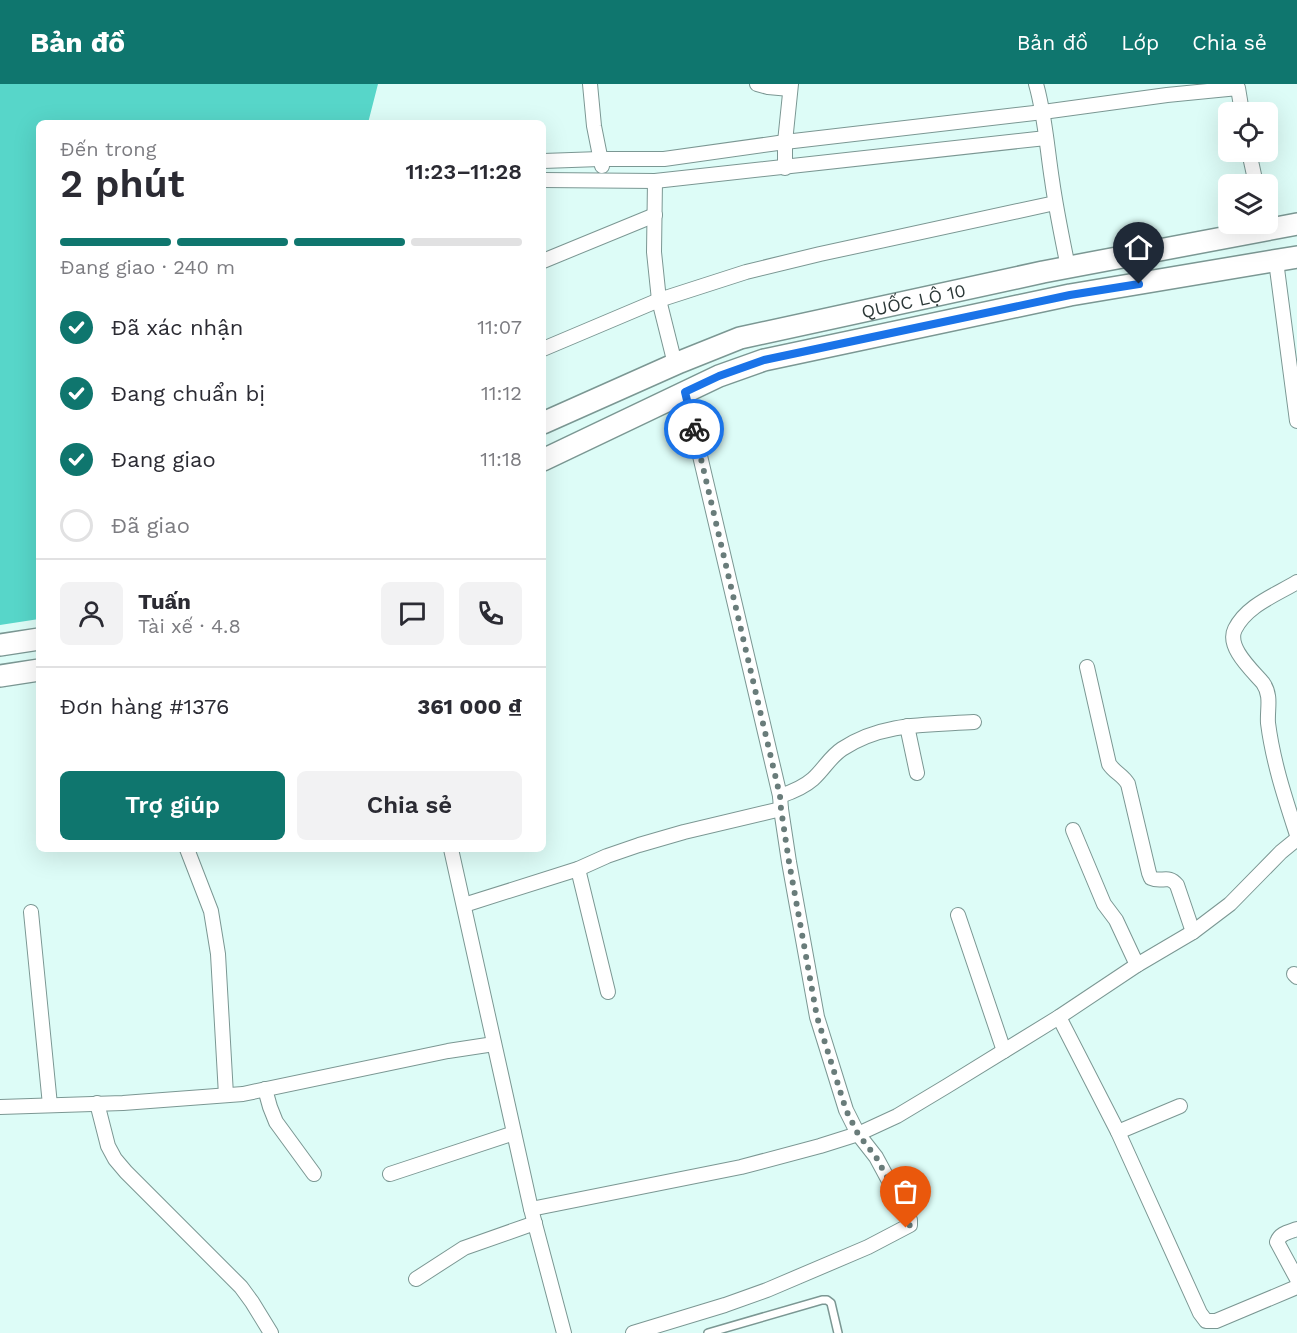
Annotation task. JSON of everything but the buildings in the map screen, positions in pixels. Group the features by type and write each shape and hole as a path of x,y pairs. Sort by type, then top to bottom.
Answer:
{"highway":[{"name":"QUỐC LỘ 10","path":"1278,226 1297,224"},
{"name":"QUỐC LỘ 10","path":"546,422 675,364 740,338 1232,234"},
{"name":"QUỐC LỘ 10","path":"546,459 719,376 764,360 1070,295 1287,259"},
{"path":"0,645 36,639"},
{"path":"0,676 36,670"}],"street":[{"path":"590,84 594,126 602,170"},
{"path":"757,84 768,87 790,86 785,155"},
{"path":"1036,84 1045,124 1055,203 1068,267"},
{"path":"546,161 656,181 702,165 1045,124 1167,95 1238,86 1240,102"},
{"path":"546,179 664,159 702,165 1045,124"},
{"path":"656,181 654,252 659,300 675,364"},
{"path":"546,348 659,300 746,272 1055,203"},
{"path":"546,260 655,214"},
{"path":"1287,259 1297,421"},
{"path":"633,1333 767,1290 868,1247 910,1225 910,1220 876,1157 858,1134 846,1110 817,1017 780,803 685,392"},
{"path":"531,1209 741,1167 858,1134 897,1116 1059,1017 1137,965 1193,932 1230,904 1297,837 1276,766 1268,722 1268,690 1236,650 1232,640 1235,629 1251,611 1268,598 1297,582"},
{"path":"1087,667 1109,764 1114,771 1125,778 1128,784 1151,878 1156,880 1167,878 1173,880 1177,885 1193,932"},
{"path":"464,905 578,869 607,856 780,803 812,780 830,758 844,747 883,729 974,723"},
{"path":"907,726 917,773"},
{"path":"1073,830 1104,904 1116,920 1137,965"},
{"path":"188,852 211,911 218,954 226,1095"},
{"path":"452,852 531,1209 564,1333"},
{"path":"578,869 608,992"},
{"path":"31,912 50,1105"},
{"path":"958,915 1004,1051"},
{"path":"1059,1017 1118,1131 1206,1322 1216,1322 1297,1287"},
{"path":"0,1107 243,1094 448,1051 494,1044"},
{"path":"265,1089 276,1122 314,1174"},
{"path":"97,1103 108,1146 115,1159 241,1287 271,1333"},
{"path":"1118,1131 1180,1106"},
{"path":"390,1174 514,1133"},
{"path":"416,1279 464,1248 535,1223"},
{"path":"1297,1229 1281,1235 1277,1242 1297,1280"}],"lane":[{"path":"708,1333 827,1300 831,1303 838,1333"}],"shaded area":[{"path":"0,84 378,84 369,120 36,120 36,619 0,625"}],"way so far":[{"path":"694,429 780,796 789,862 817,1017 846,1110 858,1134 876,1157 910,1220 910,1225 906,1228"}],"route":[{"path":"694,429 685,392 719,376 764,360 1070,295 1139,284"}]}
